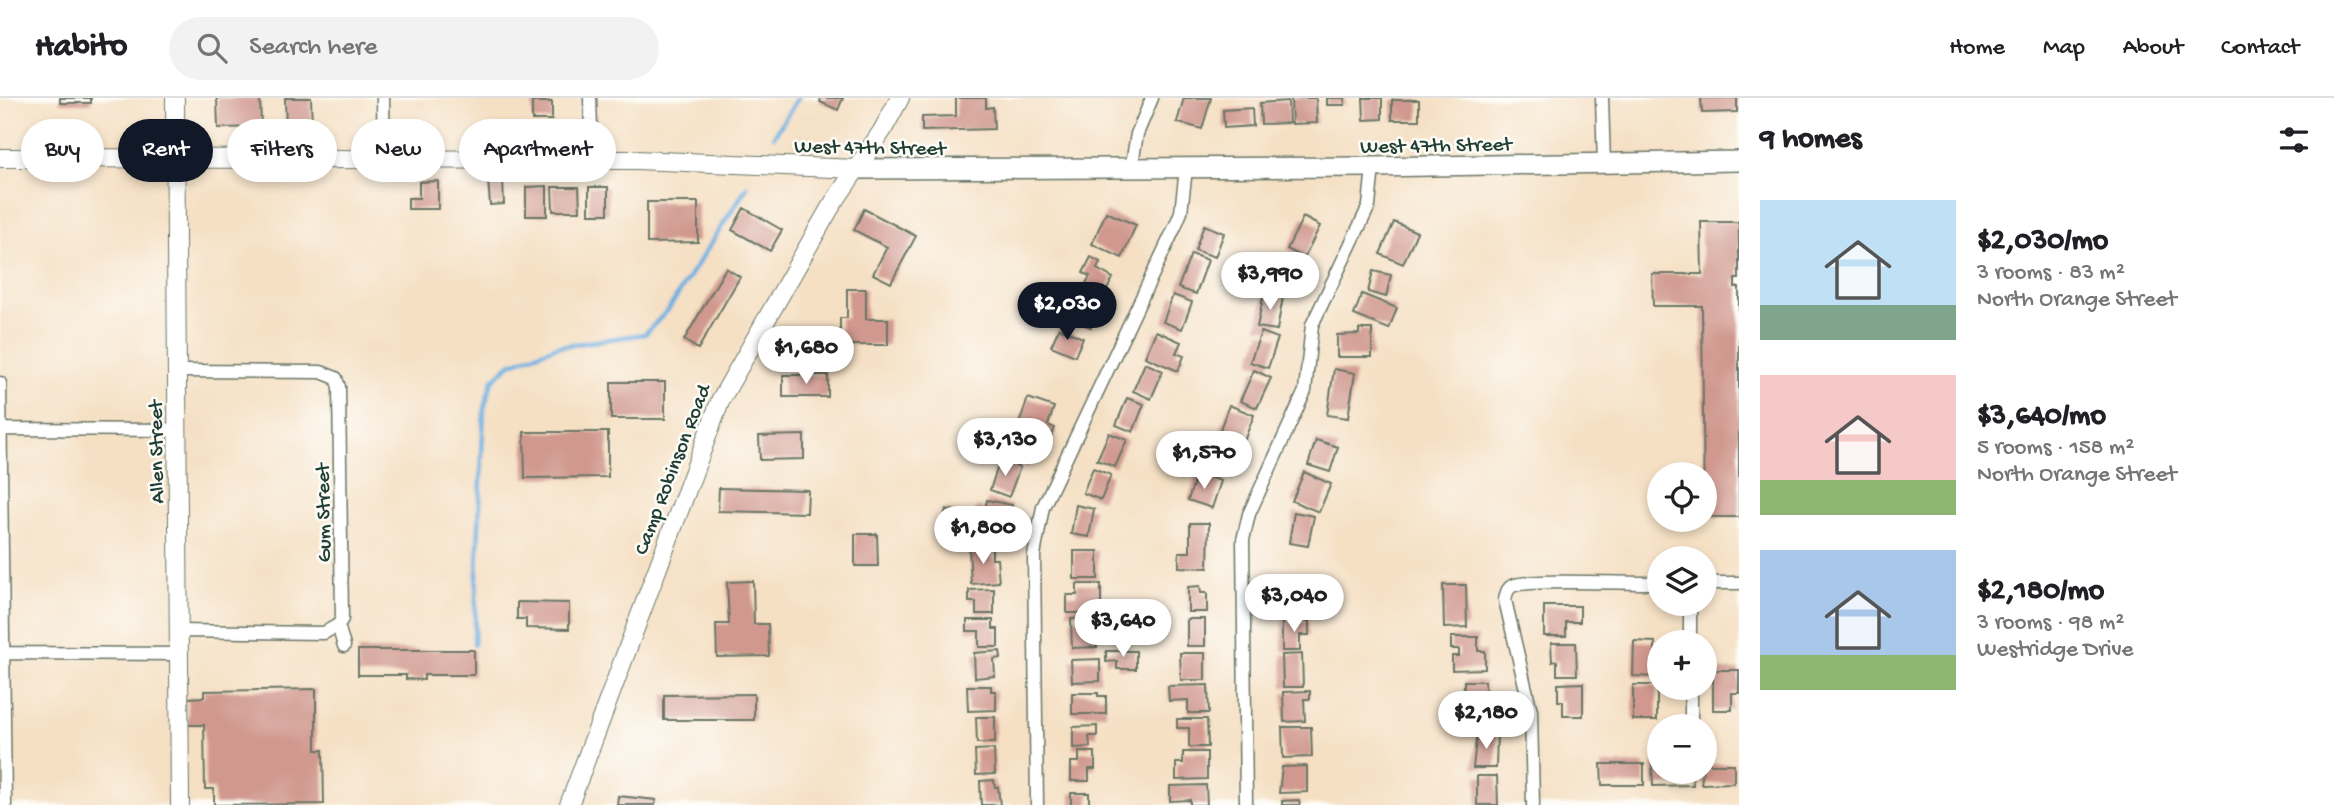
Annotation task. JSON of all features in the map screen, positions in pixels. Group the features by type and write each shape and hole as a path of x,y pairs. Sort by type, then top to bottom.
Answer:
{"main road":[{"name":"West 47th Street","path":"856,169 1186,169 1739,161"}],"street":[{"name":"Allen Street","path":"175,98 175,119"},
{"path":"383,98 383,119"},
{"path":"590,98 591,119"},
{"name":"Camp Robinson Road","path":"569,805 721,399 830,208 900,98"},
{"path":"1131,169 1137,134 1152,98"},
{"path":"1602,98 1604,165"},
{"name":"West 47th Street","path":"0,158 118,158"},
{"name":"West 47th Street","path":"213,158 351,160"},
{"name":"West 47th Street","path":"616,161 856,169"},
{"path":"1246,805 1244,540 1249,514 1305,391 1312,325 1369,206 1373,167"},
{"path":"1037,805 1034,555 1037,528 1043,507 1175,227 1181,212 1186,169"},
{"name":"Allen Street","path":"176,182 180,805"},
{"name":"Gum Street","path":"176,371 321,372 336,378 340,387 342,567 342,619 338,625 344,646"},
{"path":"0,383 1,653 5,805"},
{"path":"0,429 177,430"},
{"path":"1533,805 1531,711 1505,600 1506,592 1514,585 1647,583"},
{"path":"1717,583 1739,583"},
{"path":"178,631 324,633 338,625"},
{"path":"1,653 179,653"}],"building":[{"path":"60,98 91,98 91,103 60,103"},
{"path":"217,98 260,98 261,119 227,119 227,128 218,128"},
{"path":"285,98 311,98 312,119 286,119"},
{"path":"821,98 843,98 838,110 820,102"},
{"path":"956,98 986,98 986,108 993,107 994,129 922,131 922,117 956,116"},
{"path":"1184,98 1211,98 1202,129 1177,122"},
{"path":"1291,98 1316,98 1317,123 1292,124"},
{"path":"1327,98 1345,98 1345,105 1327,105"},
{"path":"1363,98 1382,98 1382,119 1364,120"},
{"path":"1701,98 1737,98 1737,112 1702,113"},
{"path":"1392,100 1419,100 1419,120 1392,120"},
{"path":"1288,101 1289,123 1261,124 1260,103"},
{"path":"532,102 552,102 552,119 532,119"},
{"path":"1252,108 1253,126 1224,128 1223,110"},
{"path":"419,182 438,182 438,209 408,209 408,198 419,198"},
{"path":"488,182 503,182 504,204 490,205"},
{"path":"547,186 547,216 526,216 526,187"},
{"path":"552,187 579,187 580,211 553,211"},
{"path":"589,187 608,187 608,214 589,214"},
{"path":"647,202 698,202 698,242 647,243"},
{"path":"744,208 782,230 770,251 732,230"},
{"path":"864,209 916,236 891,283 873,274 887,247 854,230"},
{"path":"1106,212 1136,225 1122,258 1092,244"},
{"path":"1303,217 1320,226 1304,258 1287,249"},
{"path":"1394,222 1417,232 1403,264 1380,254"},
{"path":"1701,222 1739,222 1739,279 1735,279 1735,287 1739,287 1739,517 1717,517 1717,462 1703,462 1702,306 1653,306 1652,274 1702,274"},
{"path":"1204,225 1224,233 1215,257 1195,250"},
{"path":"1191,254 1208,260 1196,294 1178,288"},
{"path":"1091,257 1100,262 1097,269 1113,278 1102,299 1083,289 1090,276 1083,273"},
{"path":"726,268 740,277 698,349 684,340"},
{"path":"1373,271 1391,275 1386,297 1368,292"},
{"path":"847,289 866,289 866,319 888,319 888,345 840,345 840,318 847,318"},
{"path":"1264,293 1283,297 1277,330 1257,327"},
{"path":"1362,294 1397,308 1389,329 1354,315"},
{"path":"1173,295 1192,302 1182,329 1163,322"},
{"path":"1082,296 1099,301 1091,327 1065,319 1069,306 1078,308"},
{"path":"1059,328 1083,338 1075,356 1051,346"},
{"path":"1359,329 1372,329 1372,357 1337,357 1337,335 1359,334"},
{"path":"1156,331 1181,342 1176,353 1184,356 1178,371 1145,357"},
{"path":"1261,332 1278,338 1268,368 1250,362"},
{"path":"1145,363 1163,371 1151,399 1133,391"},
{"path":"1334,369 1355,373 1348,418 1327,415"},
{"path":"1254,370 1271,378 1257,408 1240,401"},
{"path":"783,375 828,375 828,397 783,397"},
{"path":"611,382 665,382 665,419 611,419"},
{"path":"1028,398 1054,407 1048,425 1055,428 1052,435 1019,424"},
{"path":"1127,398 1144,404 1133,432 1116,425"},
{"path":"1229,405 1254,415 1244,441 1219,432"},
{"path":"1005,423 1037,436 1026,464 1006,455 1008,451 995,445"},
{"path":"524,432 608,432 608,477 525,478"},
{"path":"1109,433 1127,440 1115,467 1097,460"},
{"path":"804,435 804,459 760,460 759,436"},
{"path":"1316,440 1338,447 1330,472 1308,465"},
{"path":"1223,441 1240,447 1229,476 1202,466 1210,446 1220,450"},
{"path":"1000,460 1020,467 1009,497 990,490"},
{"path":"1093,468 1111,475 1101,500 1083,493"},
{"path":"1304,472 1331,484 1319,512 1292,501"},
{"path":"1197,473 1221,481 1212,508 1188,500"},
{"path":"719,488 808,490 807,513 718,511"},
{"path":"987,500 1012,505 1006,532 997,530 996,536 978,533 980,525 973,524 977,507 985,509"},
{"path":"1076,505 1094,509 1089,537 1071,534"},
{"path":"946,509 961,513 956,533 941,529"},
{"path":"1294,512 1314,516 1308,546 1289,543"},
{"path":"1190,523 1209,523 1208,568 1179,567 1179,552 1190,552"},
{"path":"855,534 877,534 878,566 855,566"},
{"path":"992,546 992,559 997,559 999,582 971,584 969,547"},
{"path":"1074,551 1098,551 1098,579 1074,579"},
{"path":"753,581 754,624 768,624 769,656 717,657 716,624 729,624 727,582"},
{"path":"1077,584 1101,584 1101,613 1067,613 1067,595 1077,595"},
{"path":"1443,585 1466,585 1467,627 1444,628"},
{"path":"1200,586 1201,593 1207,593 1207,612 1188,612 1188,587"},
{"path":"994,589 994,614 976,614 976,602 969,602 969,590"},
{"path":"1281,590 1306,590 1306,610 1296,610 1297,619 1281,619"},
{"path":"517,602 569,603 569,629 526,628 526,619 517,619"},
{"path":"1544,606 1580,606 1580,622 1566,622 1566,636 1544,636"},
{"path":"1097,618 1097,625 1104,625 1104,638 1096,638 1097,647 1072,648 1071,619"},
{"path":"1187,619 1205,619 1205,646 1187,646"},
{"path":"967,620 993,620 993,629 998,629 998,647 979,647 979,631 967,631"},
{"path":"1282,621 1309,621 1309,635 1300,635 1300,651 1282,651"},
{"path":"1451,637 1478,637 1478,651 1485,651 1485,669 1452,670 1452,656 1459,656 1459,649 1451,649"},
{"path":"1634,641 1647,642 1647,677 1633,676"},
{"path":"1551,643 1576,643 1577,675 1557,675 1557,661 1552,662"},
{"path":"358,650 474,650 474,675 424,675 424,680 406,679 406,675 358,675"},
{"path":"1000,651 1001,658 994,659 995,676 975,678 974,653"},
{"path":"1106,651 1136,651 1136,669 1117,669 1117,661 1106,662"},
{"path":"1180,653 1205,653 1205,680 1181,680"},
{"path":"1302,654 1303,687 1283,687 1282,655"},
{"path":"1100,659 1100,681 1072,682 1071,660"},
{"path":"1717,670 1739,670 1739,693 1732,693 1732,710 1713,710 1713,700 1717,700"},
{"path":"1464,681 1485,681 1486,720 1464,720"},
{"path":"1583,683 1583,716 1563,716 1563,701 1558,701 1558,684"},
{"path":"1208,685 1209,713 1188,713 1188,700 1169,701 1168,686"},
{"path":"1633,685 1647,685 1647,700 1657,700 1657,714 1647,714 1647,720 1633,720"},
{"path":"967,686 991,686 991,691 996,691 996,710 968,711"},
{"path":"316,689 316,750 323,750 324,804 214,805 214,789 205,789 204,725 188,725 188,698 204,697 204,691"},
{"path":"1310,691 1310,699 1304,699 1305,721 1284,722 1283,692"},
{"path":"1072,693 1098,693 1098,696 1106,696 1106,714 1072,714"},
{"path":"754,694 754,720 664,720 664,695"},
{"path":"976,717 995,717 995,743 977,743"},
{"path":"1177,719 1207,719 1208,747 1189,747 1189,728 1177,728"},
{"path":"1097,726 1097,736 1089,736 1090,747 1073,748 1073,727"},
{"path":"1282,727 1311,727 1312,757 1283,758"},
{"path":"1477,732 1497,733 1496,768 1473,768"},
{"path":"994,749 995,774 976,775 975,750"},
{"path":"1079,752 1095,752 1095,769 1089,769 1089,781 1071,781 1071,762 1079,762"},
{"path":"1183,752 1207,752 1207,779 1176,780 1176,763 1183,763"},
{"path":"1601,764 1644,764 1644,785 1602,785"},
{"path":"1717,764 1734,764 1734,783 1717,784"},
{"path":"1307,766 1307,792 1279,793 1282,767"},
{"path":"1477,776 1497,776 1498,805 1477,805"},
{"path":"994,780 995,787 998,787 1000,805 981,805 980,781"},
{"path":"1653,784 1693,785 1653,786"},
{"path":"1206,785 1207,805 1190,805 1190,800 1170,801 1170,786"},
{"path":"1071,793 1089,793 1089,805 1071,805"},
{"path":"618,796 656,800 655,805 617,805"},
{"path":"1299,800 1300,805 1282,805 1282,801"}],"waterway":[{"path":"774,136 798,98"},
{"path":"474,645 484,408 492,381 510,364 555,347 645,334 668,310 747,187"}]}
